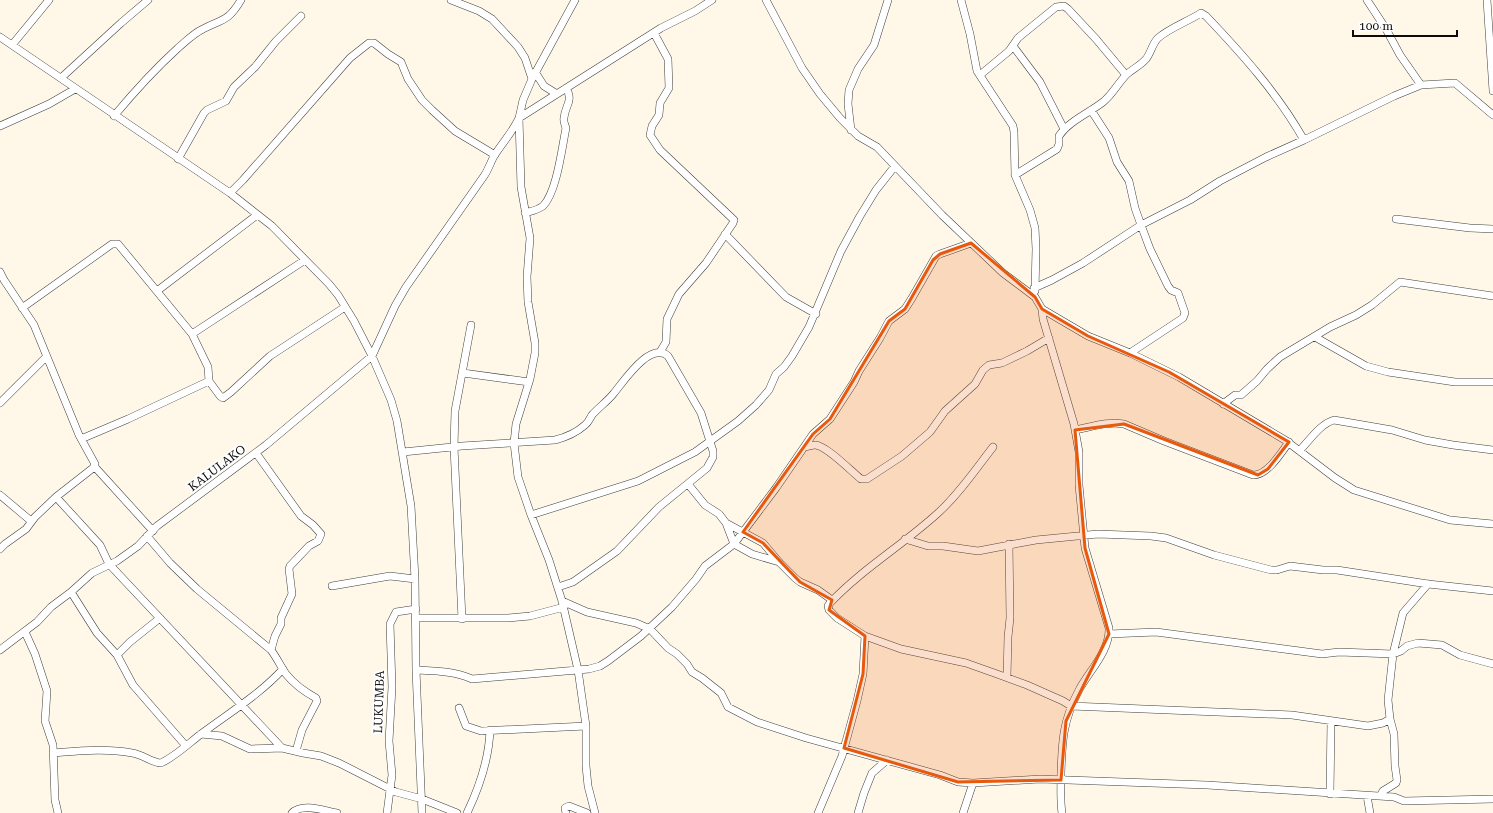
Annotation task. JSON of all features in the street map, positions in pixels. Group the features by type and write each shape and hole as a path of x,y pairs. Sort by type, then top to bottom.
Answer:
{"street":[{"path":"12,45 49,0"},
{"path":"61,78 148,0"},
{"path":"114,116 155,70 179,47 202,30 219,23 228,17 241,0"},
{"path":"451,0 480,11 492,19 518,47 533,76 544,86 557,94"},
{"path":"575,0 533,76 523,100 519,118 521,187 530,238 527,277 528,302 535,343 534,361 516,424 514,443 518,477 558,587 578,670 586,726 588,779 594,813"},
{"path":"372,356 395,306 406,287 490,168 495,155 512,131 519,118 673,21 695,11 712,0"},
{"path":"766,0 802,68 820,94 851,130 858,136 873,144 942,215 1003,273 1035,297 1042,309 1043,319 1075,430 1079,452 1078,484 1087,558 1108,621 1109,634 1105,648 1071,706 1064,728 1061,780 1062,813"},
{"path":"851,130 848,104 849,90 858,69 874,45 888,0"},
{"path":"961,0 970,34 975,64 980,75 1013,126 1015,175 1030,210 1035,228 1035,297"},
{"path":"1367,0 1386,29 1400,55 1421,85"},
{"path":"1487,0 1493,91"},
{"path":"980,75 1009,51 1018,38 1056,7 1064,6 1096,39 1126,75"},
{"path":"1015,175 1057,149 1059,144 1059,136 1064,129 1103,102 1126,75 1147,58 1153,44 1159,38 1176,25 1203,13 1244,56 1271,89 1291,117 1304,140"},
{"path":"178,159 204,113 226,101 234,87 255,67 301,16"},
{"path":"654,33 668,59 669,88 660,103 659,115 652,126 650,135 662,153 734,220 706,263 679,294 667,319 666,342 660,352"},
{"path":"0,37 114,116 230,193 272,226 329,284 345,307 372,356 391,400 397,421 411,506 415,579 416,670 422,813"},
{"path":"230,193 244,180 350,58 369,43 374,43 401,62 408,79 422,100 455,131 495,155"},
{"path":"1013,46 1040,82 1064,129"},
{"path":"1034,288 1083,263 1141,225 1190,200 1220,181 1266,157 1394,96 1421,85 1455,83 1493,115"},
{"path":"526,213 537,210 543,205 553,188 566,128 563,118 570,95 566,88"},
{"path":"0,126 42,107 75,89"},
{"path":"1091,110 1109,138 1118,162 1129,181 1135,208 1150,249 1168,286 1180,296 1185,315 1165,331 1130,353"},
{"path":"531,515 638,481 695,452 738,421 765,396 772,386 776,374 784,367 792,356 816,314 841,252 860,216 876,190 895,166"},
{"path":"157,291 257,215"},
{"path":"1396,219 1470,228 1493,229"},
{"path":"725,234 786,297 816,314"},
{"path":"22,308 115,243 118,244 192,334 208,367 209,381 223,398 270,356 345,307"},
{"path":"416,670 448,671 464,675 472,680 578,670 600,666 628,647 650,629 672,607 696,580 705,566 734,544 814,434 830,419 854,382 889,321 904,309 920,285 936,256 972,243"},
{"path":"192,334 305,260"},
{"path":"0,272 37,331 46,357 81,439 94,462 94,466 150,534 170,563 197,589 271,650 292,680 316,698 317,701 302,730 296,751"},
{"path":"1223,404 1236,395 1241,395 1280,357 1372,305 1400,282 1493,296"},
{"path":"1042,309 1088,336 1130,353 1169,372 1272,431 1300,450 1335,478 1354,490 1450,520 1493,524"},
{"path":"462,619 454,447 455,411 471,325"},
{"path":"1315,336 1366,366 1388,372 1455,382 1493,382"},
{"path":"805,447 815,445 821,448 841,461 861,479 866,479 902,456 930,432 945,411 975,384 989,365 1002,363 1049,338"},
{"path":"403,452 555,440 569,436 586,424 632,370 653,353 660,352 668,356 701,413 714,454 711,461 707,468 659,507 617,551 573,582 558,587"},
{"name":"KALULAKO","path":"0,650 37,622 51,607 71,592 92,573 117,561 132,551 157,526 256,453 372,356"},
{"path":"0,403 46,357"},
{"path":"463,373 529,382"},
{"path":"81,439 209,381"},
{"path":"1300,450 1319,429 1328,422 1334,420 1392,430 1425,440 1493,450"},
{"path":"1075,430 1103,424 1124,424 1164,441 1258,476 1268,469 1289,442"},
{"path":"993,447 938,514 857,577 832,600 828,606 829,610 843,623 865,636 901,649 966,663 1007,677 1063,701 1071,706 1292,715 1368,726 1383,723 1390,719"},
{"path":"256,453 301,516 313,525 321,534 318,541 309,546 290,566 289,569 292,594 281,618 281,624 275,636 271,650"},
{"path":"0,549 22,532 31,521 56,497 94,466"},
{"path":"688,484 705,505 719,514 726,523 734,544 752,554 779,562"},
{"path":"0,495 31,521"},
{"path":"56,497 100,545 109,564 282,748"},
{"path":"726,523 764,543 779,562 800,582 818,590 832,600"},
{"path":"905,540 928,546 943,546 978,551 1008,544 1098,534 1151,536 1166,538 1214,555 1271,570 1278,570 1290,566 1337,570 1428,584 1493,591"},
{"path":"1007,677 1010,618 1008,544"},
{"path":"332,586 390,576 415,579"},
{"path":"1380,796 1383,791 1396,783 1397,780 1394,734 1390,719 1388,700 1393,654 1403,613 1428,584"},
{"path":"71,592 97,633 117,655 133,685 186,746"},
{"path":"415,618 462,619 530,616 563,604 587,612 636,623 650,629 668,648 677,654 687,664 692,672 721,693 726,705 733,711 757,722 806,738 888,760 958,782 973,783 1040,779 1207,785 1394,797 1404,801 1493,799"},
{"name":"LUKUMBA","path":"387,813 392,775 388,741 392,687 390,624 396,612 416,609"},
{"path":"117,655 130,642 160,618"},
{"path":"25,632 35,654 47,690 45,720 46,729 52,742 55,800 58,813"},
{"path":"1109,634 1156,632 1322,654 1339,652 1393,654 1413,644 1431,644 1442,645 1460,654 1493,664"},
{"path":"818,813 844,748 857,702 862,678 865,636"},
{"path":"53,753 92,751 132,752 153,762 161,763 166,761 201,734 228,716 241,704 263,689 283,669"},
{"path":"459,708 466,726 481,731 586,726"},
{"path":"1330,794 1331,721"},
{"path":"467,813 490,745 490,730"},
{"path":"201,734 222,736 250,749 282,748 328,758 390,789 422,799 457,813"},
{"path":"858,813 872,773 888,760"},
{"path":"963,813 973,783"},
{"path":"1367,796 1370,813"},
{"path":"566,813 565,808 569,806 587,813"},
{"path":"292,813 296,809 307,808 337,813"}],"highlighted area":[{"path":"971,243 1035,297 1042,309 1088,336 1169,372 1289,442 1268,469 1258,475 1124,424 1075,430 1085,548 1109,634 1066,721 1061,780 958,782 844,748 863,674 865,636 829,610 832,600 800,582 763,543 743,532 813,434 830,419 889,321 905,309 933,260 940,254"}]}
